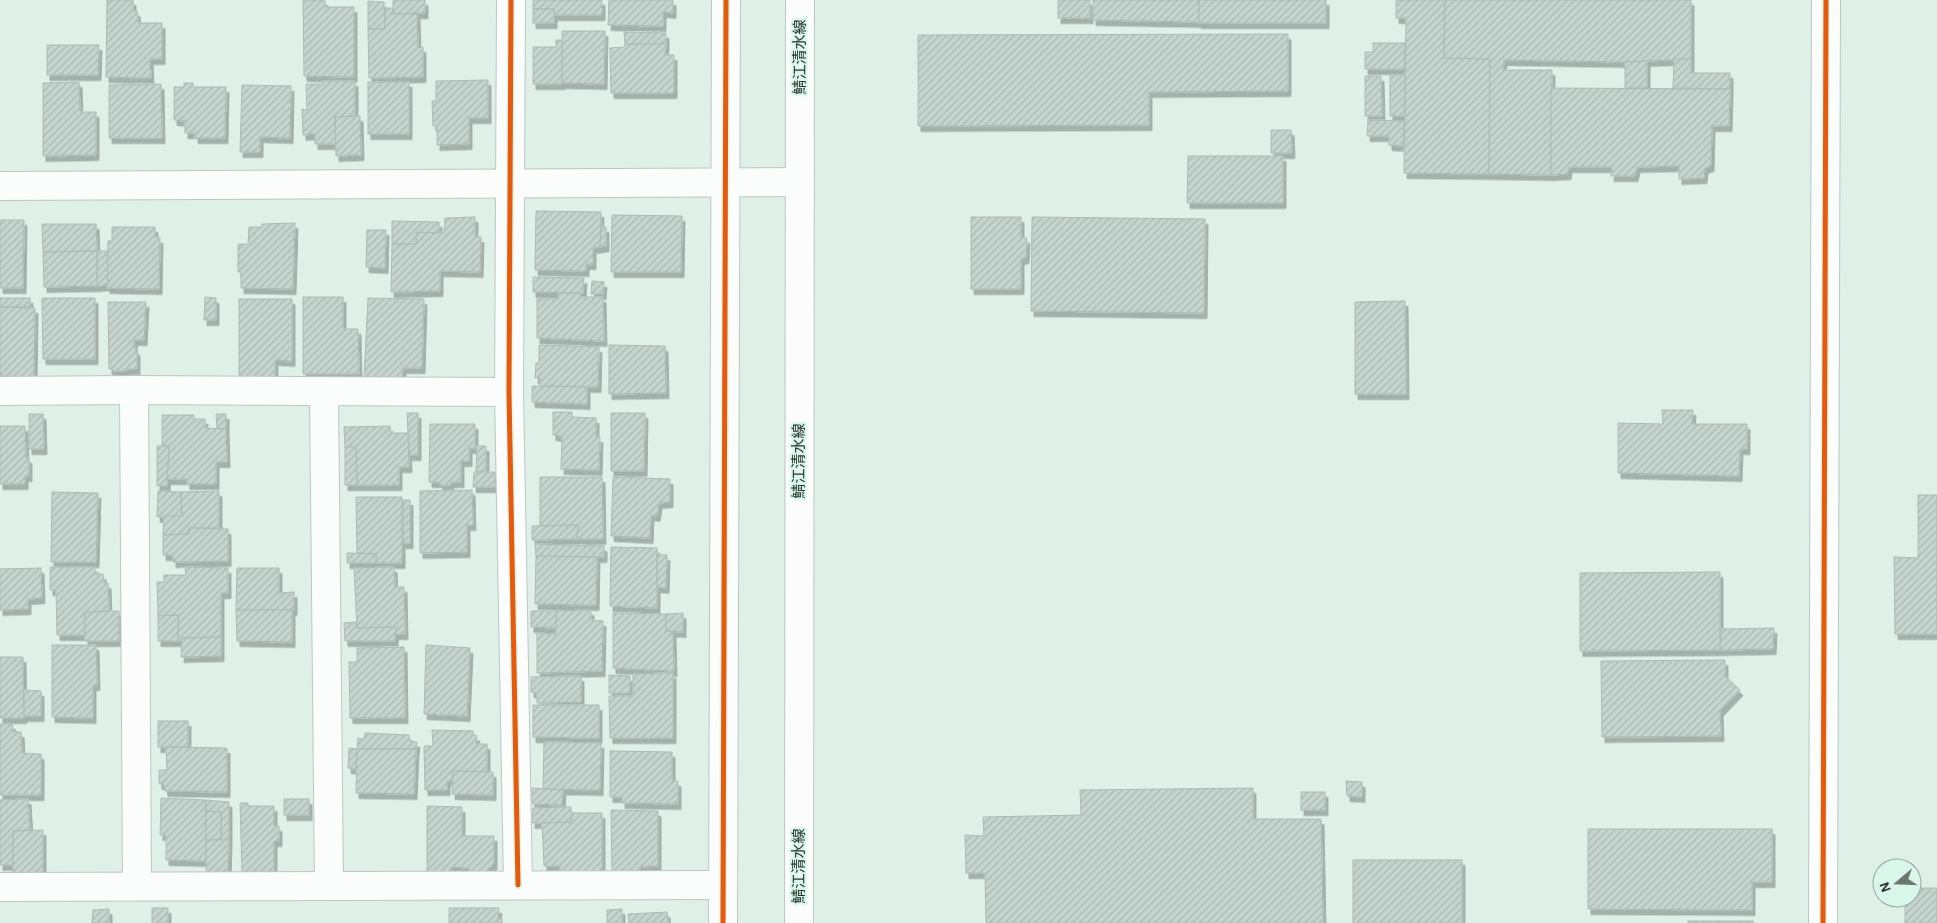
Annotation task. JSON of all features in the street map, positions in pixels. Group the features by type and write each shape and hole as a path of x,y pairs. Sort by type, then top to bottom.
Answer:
{"street":[{"path":"511,0 509,182 510,392 518,885"},
{"path":"723,923 726,0"},
{"name":"鯖江清水線","path":"799,923 800,0"},
{"path":"1823,923 1826,0"},
{"path":"0,186 799,182"},
{"path":"0,392 134,390 510,392"},
{"path":"134,390 137,886"},
{"path":"324,391 328,886"},
{"path":"0,887 723,886"}],"building":[{"path":"107,0 133,0 133,11 137,11 138,23 162,23 162,59 150,59 151,78 106,77"},
{"path":"303,0 325,0 325,7 354,7 354,77 304,76"},
{"path":"393,0 425,0 425,13 393,14"},
{"path":"533,0 602,0 602,15 554,15 554,9 533,9"},
{"path":"609,0 673,0 673,13 663,12 663,26 608,25"},
{"path":"1058,0 1090,0 1090,18 1058,18"},
{"path":"1093,0 1199,0 1199,22 1093,20"},
{"path":"1199,0 1326,0 1326,23 1199,23"},
{"path":"1396,0 1445,0 1444,58 1490,59 1489,174 1404,173 1406,18 1396,18"},
{"path":"1445,0 1691,0 1691,59 1625,62 1504,60 1503,70 1552,70 1551,175 1489,174 1490,59 1444,58"},
{"path":"368,1 384,2 385,29 368,29"},
{"path":"385,8 393,8 393,14 417,14 418,48 423,47 423,77 369,78 368,29 385,29"},
{"path":"533,9 554,9 554,23 533,23"},
{"path":"562,31 605,31 604,84 562,83"},
{"path":"624,32 666,33 666,44 625,44"},
{"path":"1288,34 1288,91 1149,92 1149,125 918,126 918,35"},
{"path":"556,40 562,40 562,84 533,84 533,47 556,47"},
{"path":"1373,43 1405,43 1405,69 1365,69 1365,52 1373,52"},
{"path":"625,44 666,44 665,55 674,55 674,93 611,93 610,48 624,47"},
{"path":"47,45 99,45 98,75 47,75"},
{"path":"1674,59 1691,59 1691,73 1730,73 1730,89 1673,88"},
{"path":"1647,61 1647,88 1625,88 1625,62"},
{"path":"1390,75 1405,75 1405,116 1390,116"},
{"path":"1365,76 1381,76 1382,116 1365,116"},
{"path":"488,80 488,118 469,118 469,144 437,145 437,126 433,126 432,101 436,101 436,81"},
{"path":"322,81 355,81 355,116 335,117 336,144 315,144 315,134 303,135 302,109 307,110 306,84 323,84"},
{"path":"79,82 80,112 96,112 96,155 43,156 43,83"},
{"path":"368,82 409,82 409,134 368,134"},
{"path":"184,83 193,83 193,87 226,87 225,138 195,138 195,133 185,133 185,121 174,120 174,87 184,87"},
{"path":"161,84 162,138 109,138 109,85"},
{"path":"242,85 291,86 290,138 260,137 260,152 240,152"},
{"path":"1551,88 1730,89 1729,126 1712,126 1711,166 1705,168 1704,178 1679,179 1679,166 1637,167 1635,176 1611,176 1612,167 1569,167 1568,174 1551,175"},
{"path":"360,116 361,155 336,156 335,117"},
{"path":"1368,120 1404,121 1404,146 1389,145 1389,136 1367,136"},
{"path":"1271,130 1291,130 1292,153 1271,153"},
{"path":"1188,156 1283,156 1283,203 1187,203"},
{"path":"536,211 601,212 600,247 593,248 593,264 586,264 586,271 535,270"},
{"path":"612,215 682,216 681,272 611,272"},
{"path":"475,217 475,237 481,237 480,272 440,271 440,291 391,292 392,244 416,244 416,232 444,232 445,218"},
{"path":"971,217 1021,217 1021,238 1027,238 1026,258 1021,259 1021,289 971,289"},
{"path":"1032,217 1205,219 1204,313 1031,311"},
{"path":"0,220 24,220 23,288 0,288"},
{"path":"392,221 439,222 439,233 416,232 416,244 392,244"},
{"path":"295,223 293,289 241,288 241,272 238,272 238,244 248,244 249,227 262,227 262,224"},
{"path":"42,224 96,224 97,251 43,252"},
{"path":"112,227 155,227 155,237 160,238 159,289 107,288 108,241 112,241"},
{"path":"601,227 606,227 606,246 600,247"},
{"path":"367,230 386,230 385,268 366,267"},
{"path":"97,251 107,251 108,285 97,286"},
{"path":"97,251 97,286 44,287 43,252"},
{"path":"533,277 584,278 583,293 533,292"},
{"path":"592,281 604,282 603,294 591,294"},
{"path":"558,293 580,293 580,297 603,297 604,341 537,338 537,299 558,299"},
{"path":"205,297 216,298 216,320 204,320"},
{"path":"303,297 343,297 343,329 358,329 359,374 303,374"},
{"path":"0,298 30,298 30,307 0,307"},
{"path":"42,298 95,298 95,359 43,359"},
{"path":"368,298 424,299 422,368 403,368 402,379 364,378"},
{"path":"239,299 292,299 292,361 275,360 275,380 239,377"},
{"path":"1405,301 1406,394 1355,394 1355,302"},
{"path":"108,302 146,302 144,340 134,340 135,350 137,350 137,369 113,371 113,369 109,369"},
{"path":"0,307 35,308 34,377 0,376"},
{"path":"539,345 599,347 598,387 540,386 540,378 535,378 536,363 539,363"},
{"path":"609,345 665,346 666,393 609,394"},
{"path":"532,386 587,387 587,404 532,402"},
{"path":"1662,410 1693,410 1692,424 1747,424 1747,449 1740,449 1739,476 1618,473 1618,423 1663,424"},
{"path":"553,412 572,412 572,417 596,418 596,437 600,437 599,470 561,469 562,436 553,435"},
{"path":"407,413 418,413 418,455 409,455"},
{"path":"611,413 645,413 644,471 611,471"},
{"path":"29,414 43,414 44,449 29,449"},
{"path":"216,414 226,414 226,429 217,429"},
{"path":"162,415 194,415 194,419 205,419 205,428 226,429 227,462 216,462 216,484 187,484 187,479 167,479 169,446 162,446"},
{"path":"430,424 475,424 475,448 469,448 469,461 461,461 461,482 451,482 451,485 440,485 440,482 429,482"},
{"path":"0,426 25,426 26,458 29,458 29,476 25,476 25,484 0,484"},
{"path":"390,426 391,433 408,433 409,467 399,467 399,485 357,485 356,447 345,447 344,427"},
{"path":"157,446 169,446 167,486 157,486"},
{"path":"477,446 486,446 486,472 476,472"},
{"path":"345,447 356,447 357,485 345,485"},
{"path":"474,472 495,472 495,487 473,487"},
{"path":"540,477 602,477 603,539 577,539 578,525 540,526"},
{"path":"613,477 670,479 670,502 659,503 657,516 651,515 650,538 611,536"},
{"path":"472,490 473,525 467,525 467,552 420,553 420,491"},
{"path":"158,491 181,492 182,516 157,517"},
{"path":"219,491 219,528 189,528 189,534 163,535 164,516 182,516 181,492"},
{"path":"52,492 98,493 96,562 51,562"},
{"path":"1918,495 1937,495 1937,634 1895,634 1894,557 1918,558"},
{"path":"356,497 402,497 402,563 376,563 376,554 357,553"},
{"path":"403,500 410,500 410,543 403,543"},
{"path":"578,525 577,539 532,540 532,526"},
{"path":"189,528 228,529 228,561 173,562 173,555 163,555 163,535 189,534"},
{"path":"535,544 604,546 604,557 536,556"},
{"path":"611,547 657,548 657,608 610,606"},
{"path":"347,553 376,554 376,563 347,563"},
{"path":"657,555 667,555 666,588 657,587"},
{"path":"536,556 597,557 596,605 535,604"},
{"path":"50,567 95,567 95,574 103,574 104,583 108,583 109,611 85,612 85,635 57,635 56,590 50,590"},
{"path":"185,567 228,568 228,593 221,593 221,637 182,638 181,641 178,641 178,615 158,616 157,582 164,582 164,575 186,575"},
{"path":"394,567 395,587 404,587 405,634 395,634 396,627 357,628 354,568"},
{"path":"41,568 42,598 28,599 28,609 0,610 0,569"},
{"path":"237,568 279,568 279,593 294,592 294,610 236,610"},
{"path":"1720,572 1720,650 1580,651 1580,573"},
{"path":"236,610 292,610 292,642 237,641"},
{"path":"591,610 591,620 603,621 602,671 537,673 537,633 556,634 556,611"},
{"path":"119,611 119,641 85,641 85,612"},
{"path":"531,611 556,611 556,628 531,627"},
{"path":"613,613 666,614 666,631 673,632 674,671 613,668"},
{"path":"683,613 683,632 666,631 666,614"},
{"path":"178,615 178,641 158,641 158,616"},
{"path":"356,622 357,628 396,627 395,641 345,641 344,623"},
{"path":"1774,628 1773,649 1720,650 1721,629"},
{"path":"221,637 221,656 181,657 182,638"},
{"path":"52,645 96,645 97,685 93,685 93,718 52,717"},
{"path":"426,645 470,648 467,716 424,714"},
{"path":"404,647 405,718 350,718 349,662 357,662 357,648"},
{"path":"0,657 23,657 24,718 0,718"},
{"path":"1725,660 1725,676 1740,690 1720,711 1721,736 1602,737 1601,661"},
{"path":"673,673 673,738 610,738 609,696 633,696 633,674"},
{"path":"609,675 630,676 630,693 609,693"},
{"path":"581,676 581,702 537,703 537,693 531,692 531,677"},
{"path":"24,690 41,691 41,716 24,716"},
{"path":"533,705 599,705 599,738 533,737"},
{"path":"158,721 188,721 188,747 158,747"},
{"path":"0,724 13,724 12,732 21,732 22,753 41,754 41,795 0,795"},
{"path":"432,730 473,731 473,735 477,736 476,744 487,744 487,772 453,771 452,781 447,781 447,790 425,790 424,746 433,746"},
{"path":"365,733 409,735 410,741 417,742 416,749 357,749 358,738 364,739"},
{"path":"544,742 601,743 600,790 543,789"},
{"path":"166,747 227,748 227,792 165,791 164,784 159,784 159,770 167,770"},
{"path":"349,748 357,749 356,769 348,768"},
{"path":"357,749 416,749 414,794 356,793"},
{"path":"610,751 672,752 672,781 678,781 678,804 622,803 622,797 610,797"},
{"path":"453,771 493,772 493,795 452,794"},
{"path":"1346,781 1362,782 1362,797 1347,796"},
{"path":"532,788 563,790 562,805 532,804"},
{"path":"1253,788 1253,819 1321,819 1323,923 986,923 985,873 966,873 965,835 984,836 983,817 1081,815 1080,790"},
{"path":"1301,792 1325,792 1325,810 1301,810"},
{"path":"161,798 206,800 206,861 166,860 166,835 160,835"},
{"path":"28,799 30,830 13,831 13,865 0,865 0,800"},
{"path":"284,799 309,799 309,815 284,815"},
{"path":"206,800 229,802 229,840 221,840 221,812 206,811"},
{"path":"240,803 248,803 248,806 274,806 274,826 279,826 279,841 274,841 274,872 242,872"},
{"path":"427,806 462,807 462,836 494,836 494,864 485,873 470,873 469,868 451,867 451,874 427,873"},
{"path":"571,807 571,822 532,823 533,808"},
{"path":"611,810 658,811 658,866 640,867 640,872 612,872"},
{"path":"206,811 221,812 221,840 206,840"},
{"path":"572,813 602,813 602,872 560,873 560,866 544,866 542,823 571,822"},
{"path":"1588,829 1772,829 1772,882 1752,882 1752,910 1588,909"},
{"path":"43,830 43,872 13,873 13,831"},
{"path":"206,840 229,840 228,873 206,873"},
{"path":"1353,860 1462,860 1462,923 1353,923"},
{"path":"1922,888 1937,888 1937,923 1905,923 1905,908 1922,908"},
{"path":"152,908 168,908 168,923 152,923"},
{"path":"449,908 499,908 498,919 502,919 502,923 449,923"},
{"path":"109,909 109,923 92,923 93,910"},
{"path":"622,909 622,923 607,923 607,910"},
{"path":"667,912 668,923 629,923 628,914"},
{"path":"1688,921 1753,921 1753,923 1688,923"}],"cycle path":[{"path":"511,0 509,392 518,885"},
{"path":"723,923 726,0"},
{"path":"1823,923 1826,0"}]}
